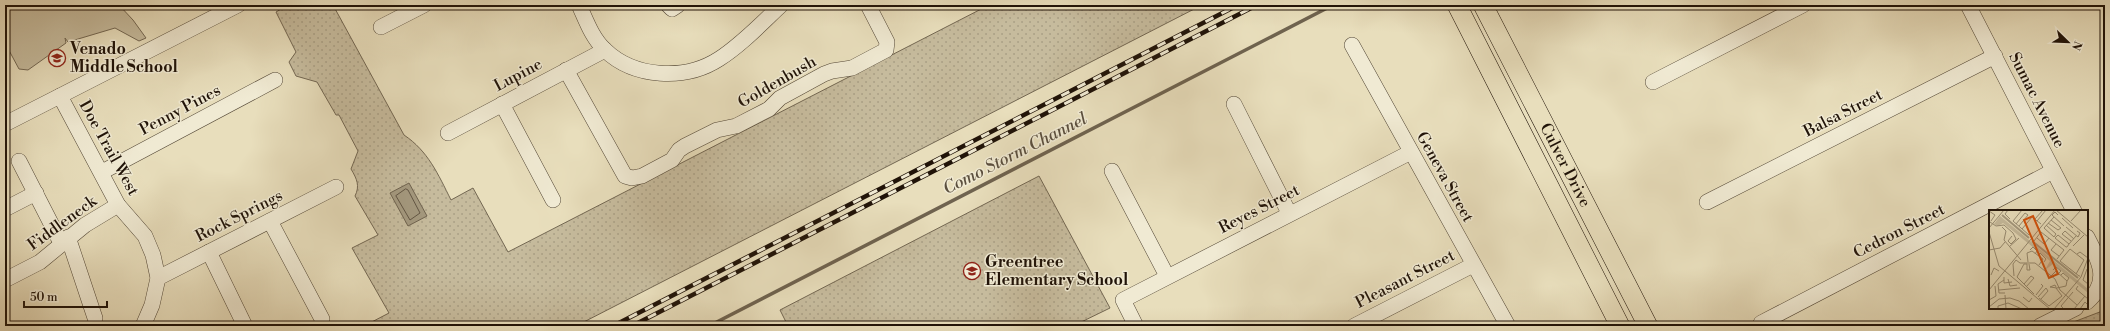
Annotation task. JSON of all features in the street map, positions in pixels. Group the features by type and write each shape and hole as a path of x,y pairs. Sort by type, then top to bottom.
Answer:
{"main road":[{"name":"Culver Drive","path":"1457,5 1620,326"},
{"name":"Culver Drive","path":"1483,5 1648,326"}],"street":[{"path":"5,124 238,5"},
{"path":"381,27 424,5"},
{"path":"578,5 590,29 605,50 623,63 643,71 683,74 718,60 781,5"},
{"path":"668,5 672,9 678,5"},
{"name":"Goldenbush","path":"566,70 625,176 637,178 668,162 682,148 721,128 740,124 769,109 784,95 824,74 832,71 852,68 886,50 887,42 868,5"},
{"path":"1653,82 1804,5"},
{"name":"Sumac Avenue","path":"1968,5 2073,210"},
{"name":"Geneva Street","path":"1352,45 1412,152 1472,265 1508,326"},
{"name":"Lupine","path":"448,133 605,50"},
{"name":"Balsa Street","path":"1707,202 1995,56"},
{"name":"Penny Pines","path":"102,172 274,80"},
{"name":"Doe Trail West","path":"60,96 102,172 118,205 145,236 153,255 158,278 152,305 143,326"},
{"path":"502,104 553,200"},
{"path":"1234,104 1289,214"},
{"name":"Reyes Street","path":"1136,326 1123,300 1167,276 1412,152"},
{"path":"19,161 36,193 65,240 95,318"},
{"path":"1112,171 1167,276"},
{"name":"Cedron Street","path":"1761,323 2053,171"},
{"name":"Rock Springs","path":"158,278 336,187"},
{"path":"5,209 36,193"},
{"name":"Fiddleneck","path":"5,280 40,262 65,240 118,205"},
{"path":"270,221 322,319"},
{"path":"2088,239 2104,269 2105,279 2103,288 2096,297 2088,301"},
{"path":"209,252 245,326"},
{"name":"Pleasant Street","path":"1354,326 1472,265"},
{"path":"2040,326 2074,309"}],"shaded area":[{"path":"5,5 119,5 133,20 146,38 139,41 115,28 68,42 65,38 66,43 28,70 19,69 5,43"},
{"path":"288,5 333,5 404,135 420,148 432,164 451,200 473,188 508,252 989,5 1202,5 576,326 364,326 389,313 352,248 378,235 355,196 357,182 351,169 358,151 339,115 336,115 317,82 296,76 289,62 296,52 276,12"},
{"name":"Greentree Elementary School","path":"1039,176 1110,308 1073,326 788,326 780,310"},
{"path":"2105,310 2105,326 2063,326"}],"water":[{"path":"409,183 427,216 408,226 390,193"}],"waterway":[{"name":"Como Storm Channel","path":"709,326 1333,5"}],"railway":[{"path":"613,326 1238,5"},
{"path":"632,326 1257,5"}],"place":[{"name":"Venado Middle School","path":"57,58"},
{"name":"Greentree Elementary School","path":"972,271"}]}
